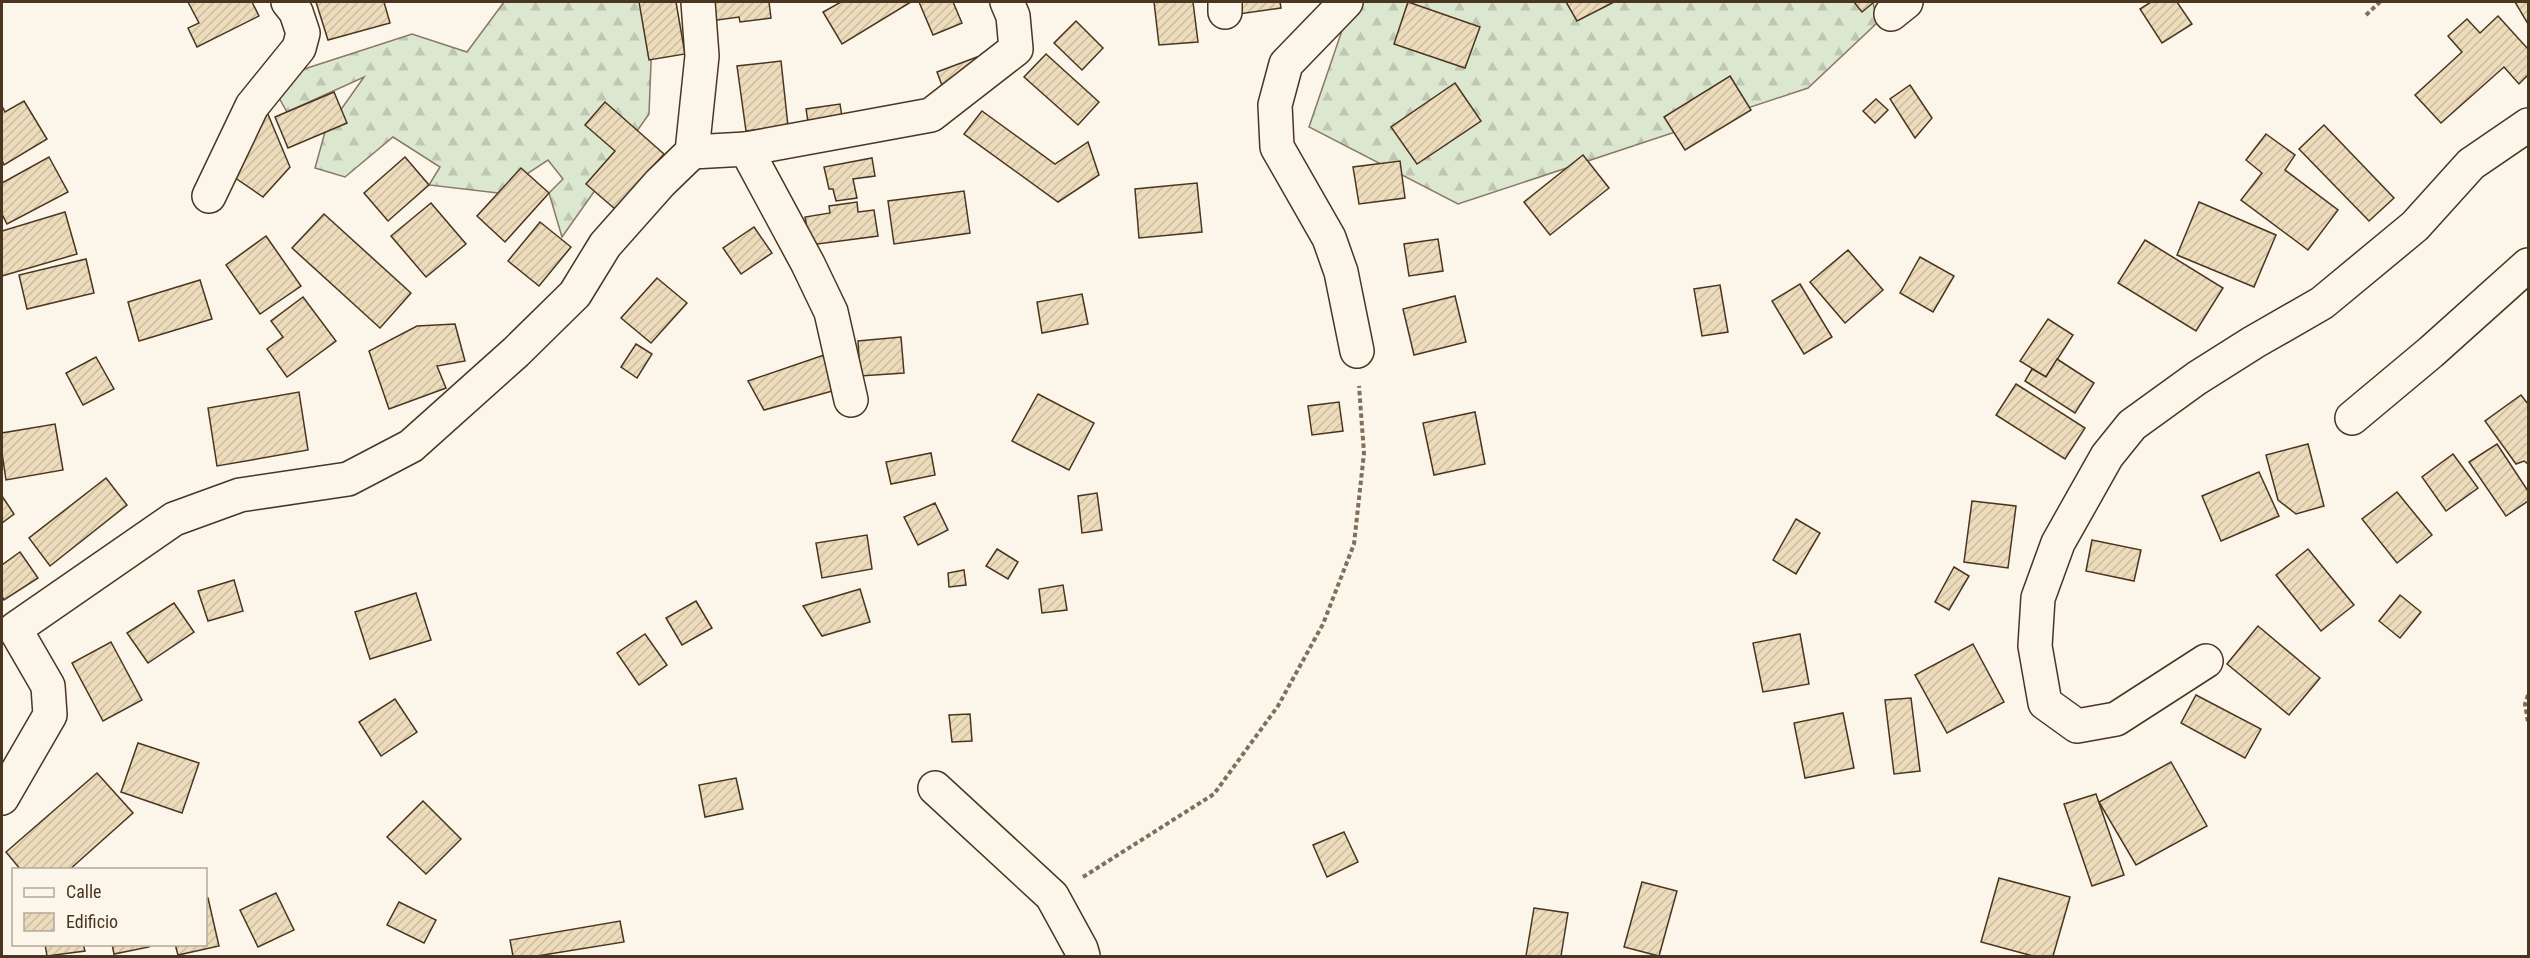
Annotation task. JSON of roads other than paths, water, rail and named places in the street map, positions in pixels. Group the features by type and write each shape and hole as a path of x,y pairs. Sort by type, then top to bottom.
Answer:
{"street":[{"path":"209,196 252,106 299,48 303,33 296,12 288,2"},
{"path":"2,798 50,715 48,687 8,621 174,519 240,495 348,479 411,446 516,352 575,294 605,245 660,183 692,152 702,56 698,2"},
{"path":"692,152 746,149 931,115 1016,49 1013,16 1007,2"},
{"path":"1346,2 1286,64 1275,105 1276,147 1329,238 1341,272 1357,351"},
{"path":"2206,661 2116,719 2077,726 2045,703 2035,646 2038,598 2058,543 2107,456 2132,426 2197,378 2322,303 2415,226 2471,164 2529,125"},
{"path":"746,149 808,264 831,312 851,400"},
{"path":"2352,418 2529,265"},
{"path":"935,788 1052,896 1081,949 1083,957"}]}
